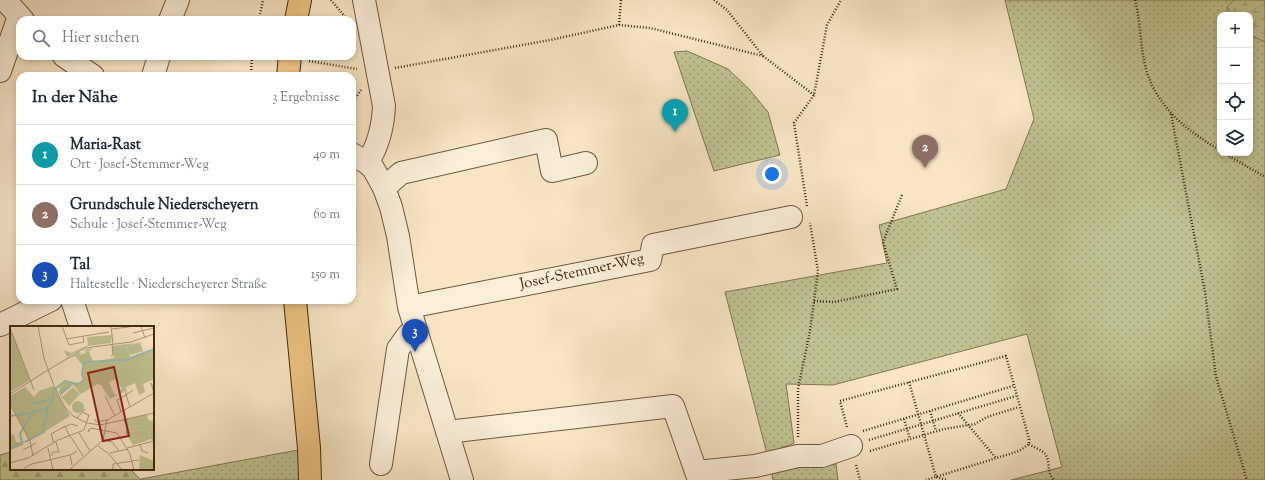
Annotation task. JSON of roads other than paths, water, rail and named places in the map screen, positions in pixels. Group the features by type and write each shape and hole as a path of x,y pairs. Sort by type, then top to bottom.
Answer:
{"main road":[{"path":"297,16 300,0"},
{"path":"291,72 299,60"},
{"path":"295,304 309,448 310,480"}],"street":[{"path":"172,16 178,0"},
{"path":"364,0 384,106 383,123 378,142 356,157 373,168 384,188 398,236 409,307 462,480"},
{"path":"0,71 16,12"},
{"path":"70,60 87,72"},
{"path":"154,72 158,60"},
{"path":"384,188 401,173 546,140 552,171 586,163"},
{"name":"Josef-Stemmer-Weg","path":"409,307 650,260 653,245 792,217"},
{"path":"0,326 43,304"},
{"path":"73,304 81,326"},
{"path":"380,464 398,349 408,335 417,332"},
{"path":"447,432 673,406 698,476 755,466 798,456 822,456 856,444"}],"place":[{"name":"Maria-Rast","path":"675,132"},
{"name":"Grundschule Niederscheyern","path":"925,168"},
{"name":"Tal","path":"415,352"}]}
